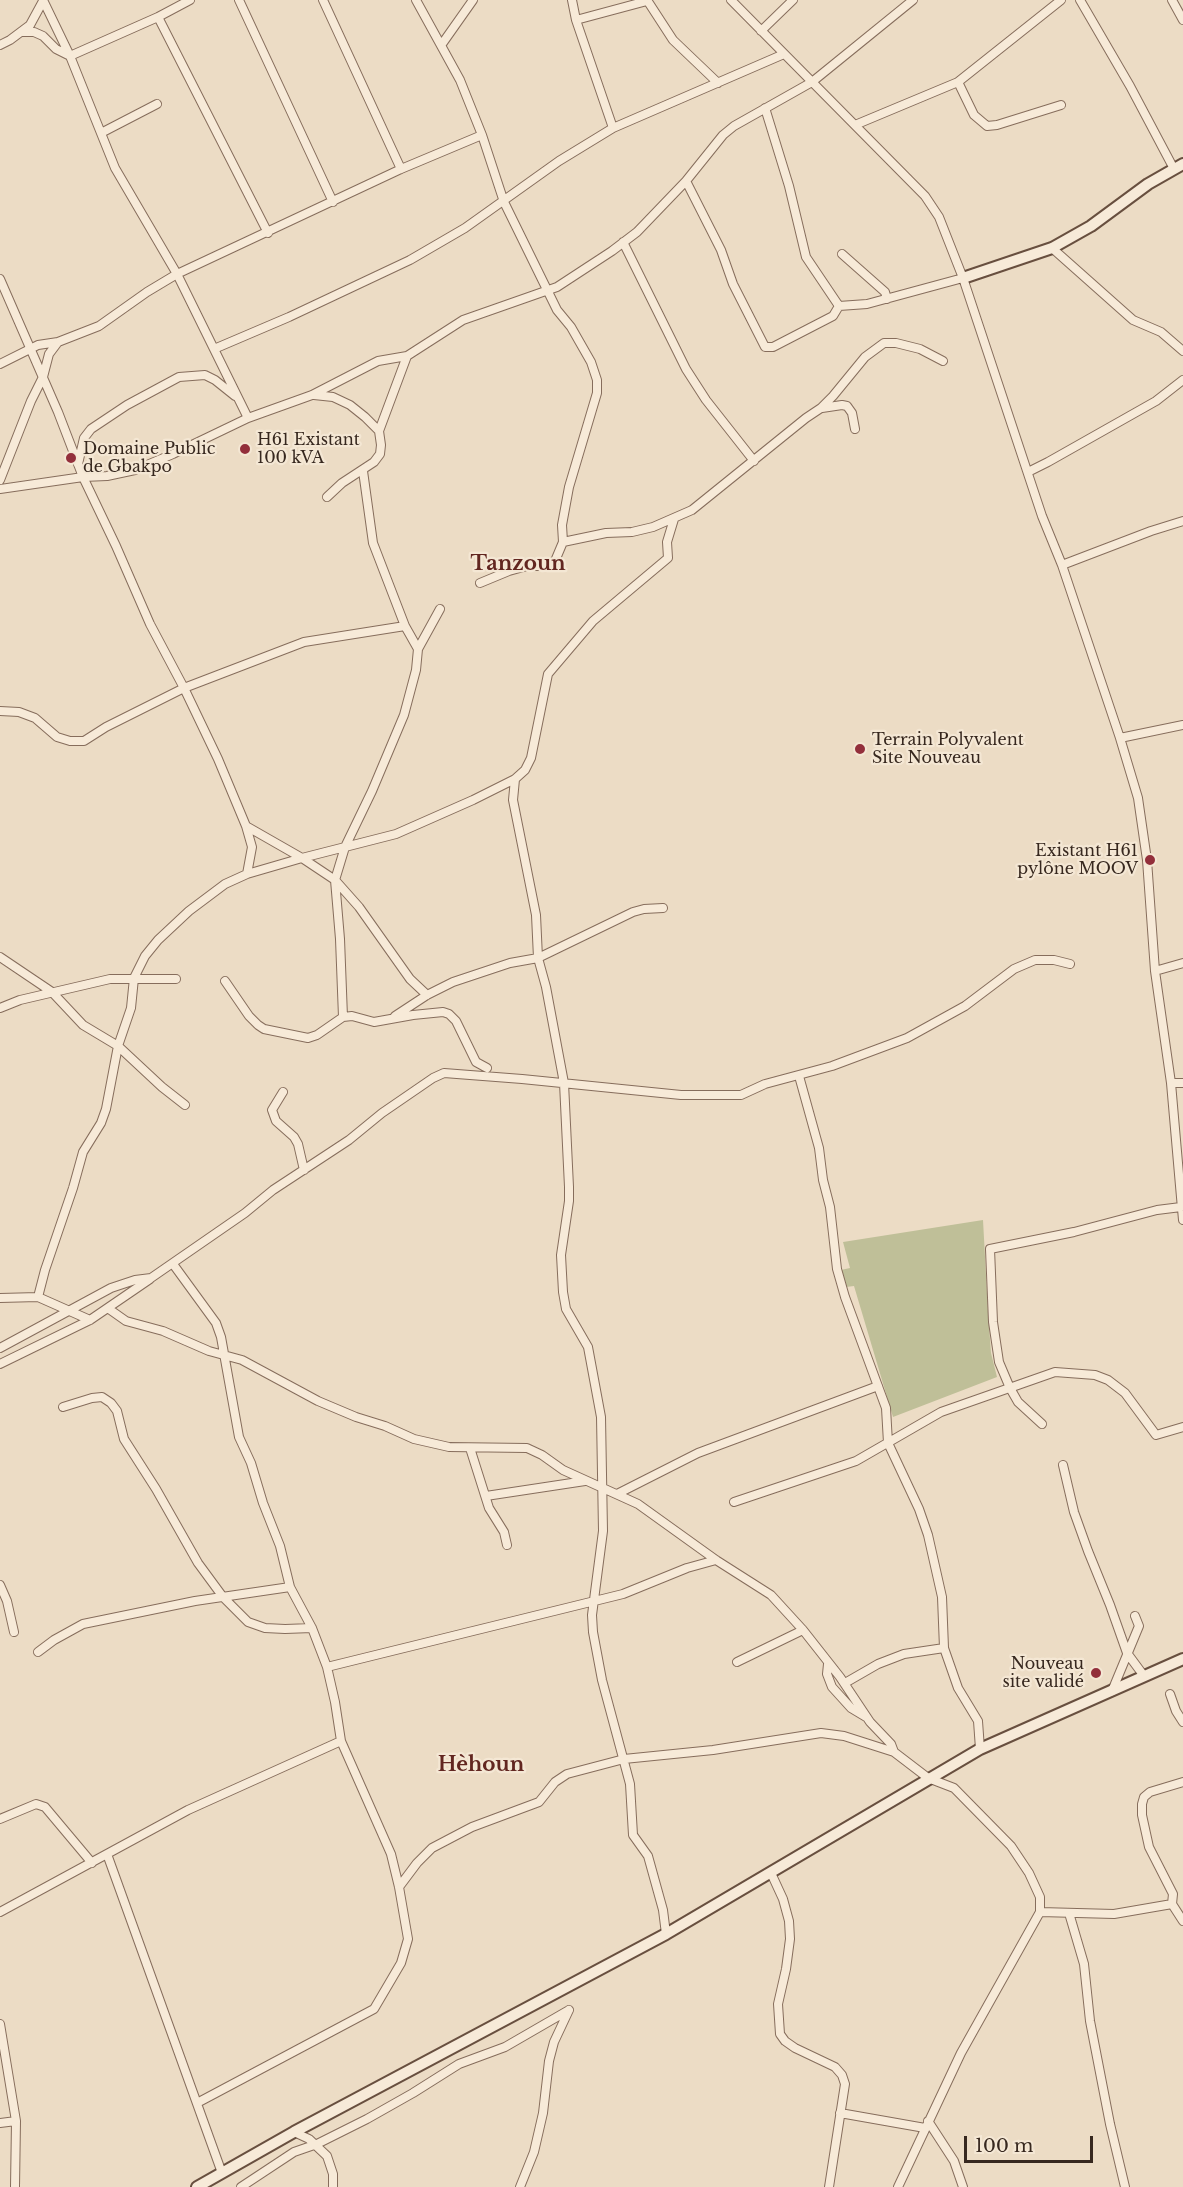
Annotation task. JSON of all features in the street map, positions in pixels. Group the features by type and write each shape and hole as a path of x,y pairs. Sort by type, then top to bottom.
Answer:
{"main road":[{"path":"963,278 1052,248 1091,225 1148,184 1179,166"},
{"path":"197,2187 294,2132 666,1934 980,1749 1183,1659"}],"street":[{"path":"0,45 23,32 30,25 43,0"},
{"path":"43,0 70,56 115,168 177,274 248,418"},
{"path":"70,56 158,17 190,0"},
{"path":"238,0 333,202"},
{"path":"323,0 401,169"},
{"path":"416,0 460,80 482,135 504,202 547,291 591,362 597,380 597,393 569,487 562,525 563,542 555,561 541,566 527,566 509,571 480,583"},
{"path":"442,44 474,0"},
{"path":"572,0 576,20 613,129"},
{"path":"576,20 647,0 673,40 718,83"},
{"path":"731,0 926,196 939,217 963,278 1042,516 1062,565 1138,798 1147,860 1155,971 1171,1083 1183,1221"},
{"path":"761,31 793,0"},
{"path":"0,489 82,477 107,476 135,470 248,418 312,395 378,361 407,356 463,320 557,287 585,270 637,231 686,181 723,135 734,126 812,82 913,0"},
{"path":"855,125 958,82 1061,0"},
{"path":"1080,0 1179,166"},
{"path":"1172,0 1183,20"},
{"path":"158,17 268,233"},
{"path":"23,32 34,32 43,36 56,49 70,56"},
{"path":"214,349 289,317 410,260 465,228 559,161 613,129 784,54"},
{"path":"958,82 974,115 987,126 1061,105"},
{"path":"101,133 157,104"},
{"path":"765,108 789,186 806,257 839,306"},
{"path":"0,364 38,345 58,342 99,326 147,291 177,274 401,169 482,135"},
{"path":"686,181 721,250 733,284 765,347 773,347 833,316 839,306"},
{"path":"623,242 686,369 706,400 754,460"},
{"path":"1052,248 1133,320 1161,332 1183,351"},
{"path":"842,254 885,292 887,299"},
{"path":"839,306 850,307 887,299 963,278"},
{"path":"0,279 32,348 82,477 116,546 150,624 218,759 246,826 252,847 247,874"},
{"path":"0,480 29,406 43,378 49,354 58,342"},
{"path":"563,542 606,533 632,532 674,519 692,510 821,408 865,357 884,344 896,343 920,349 943,361"},
{"path":"378,431 407,356"},
{"path":"78,465 84,438 91,429 115,412 179,377 205,375 223,385 238,399"},
{"path":"1028,472 1155,401 1183,380"},
{"path":"312,395 333,397 350,405 366,417 378,431 381,445 380,454 374,462 342,483 327,497"},
{"path":"821,408 847,406 852,414 855,429"},
{"path":"363,471 373,543 405,626 418,649"},
{"path":"38,1297 83,1152 101,1123 118,1046 131,1008 134,978 152,948 189,911 225,884 247,874 396,834 515,779 525,770 531,758 548,674 593,621 668,558 667,543 674,519"},
{"path":"1062,565 1183,521"},
{"path":"343,1017 335,880 345,847 404,715 416,670 418,649 440,609"},
{"path":"0,711 19,712 35,718 57,737 70,741 84,741 106,727 184,688 304,642 405,626"},
{"path":"1120,738 1183,725"},
{"path":"515,779 513,800 524,865 536,915 538,958 546,987 564,1083 569,1194 561,1255 563,1292 566,1309 588,1347 601,1417 603,1531 594,1602 593,1632 600,1672 630,1784 633,1835 648,1856 663,1910 666,1934"},
{"path":"246,826 335,880 359,907 410,978 427,995"},
{"path":"391,1019 427,995 472,975 510,963 538,958 633,912 663,908"},
{"path":"0,957 52,992 83,1025 118,1046 148,1075 185,1105"},
{"path":"0,1364 109,1309 246,1212 273,1190 355,1135 382,1113 444,1073 681,1095 741,1095 765,1084 832,1066 908,1038 965,1006 1014,969 1035,960 1054,960 1070,964"},
{"path":"1155,971 1183,963"},
{"path":"0,1008 20,1000 110,980 176,979"},
{"path":"225,981 249,1016 264,1029 308,1038 317,1035 343,1017 352,1016 374,1022 443,1012 456,1021 476,1062 487,1068"},
{"path":"799,1076 819,1148 823,1180 830,1207 837,1269 886,1408 888,1443 919,1509 928,1535 942,1597 944,1648 958,1688 978,1721 980,1749"},
{"path":"1171,1083 1183,1083"},
{"path":"283,1092 272,1110 276,1121 294,1137 298,1144 304,1170"},
{"path":"1042,1424 1018,1402 999,1362 993,1322 990,1249 1074,1233 1157,1210 1181,1208"},
{"path":"173,1264 216,1323 226,1355 234,1420 239,1437 251,1463 263,1503 280,1546 290,1587 312,1628 327,1667 341,1741 391,1854 408,1939 401,1963 374,2009 197,2103"},
{"path":"0,1348 120,1284 151,1278"},
{"path":"0,1298 38,1297 90,1320"},
{"path":"109,1309 126,1321 163,1331 209,1351 251,1364 318,1401 414,1439 449,1447 527,1448 542,1455 563,1470 639,1504 716,1560 771,1595 803,1630 845,1683 868,1718 891,1744 894,1752"},
{"path":"734,1502 856,1461 941,1412 1055,1372 1095,1375 1108,1380 1125,1393 1156,1435 1183,1427"},
{"path":"617,1494 698,1453 878,1386"},
{"path":"63,1407 102,1397 111,1403 117,1411 124,1439 156,1489 198,1563 223,1597 248,1622 265,1628 312,1628"},
{"path":"470,1448 492,1514 507,1538 507,1545"},
{"path":"1063,1465 1081,1532 1127,1653 1144,1676"},
{"path":"486,1496 585,1480"},
{"path":"327,1667 594,1602 623,1594 687,1568 716,1560"},
{"path":"0,1585 7,1601 14,1632"},
{"path":"38,1652 82,1624 195,1601 290,1587"},
{"path":"1112,1691 1139,1626 1135,1616"},
{"path":"737,1662 803,1630"},
{"path":"845,1683 878,1664 904,1654 944,1648"},
{"path":"828,1664 827,1674 832,1687 851,1708 868,1718"},
{"path":"1170,1694 1183,1722"},
{"path":"399,1887 432,1848 480,1824 538,1802 555,1782 567,1774 624,1759 712,1750 821,1733 844,1736 894,1752 928,1778 954,1788 1011,1846 1037,1889 1041,1912 961,2053 898,2187"},
{"path":"0,1912 188,1810 341,1741"},
{"path":"1183,1782 1150,1792 1144,1797 1142,1804 1149,1847 1173,1894 1172,1904 1183,1922"},
{"path":"0,1820 36,1804 45,1807 92,1863"},
{"path":"107,1854 222,2173"},
{"path":"771,1873 783,1899 789,1921 790,1939 778,2004 780,2034 785,2042 828,2063 842,2075 844,2084 829,2187"},
{"path":"1041,1912 1114,1914 1172,1904"},
{"path":"1069,1913 1083,1964 1090,2021 1125,2187"},
{"path":"241,2187 294,2152 317,2144 413,2093 459,2064 504,2047 569,2010 552,2051 543,2113 534,2152 520,2187"},
{"path":"0,2024 16,2121 15,2187"},
{"path":"840,2113 926,2124 954,2161 963,2187"},
{"path":"0,2123 16,2121"},
{"path":"294,2132 317,2144 327,2156 333,2174 333,2187"}],"green space":[{"path":"983,1220 991,1353 997,1377 893,1417 854,1286 846,1287 841,1270 850,1268 843,1242"}],"place":[{"name":"H61 Existant 100 kVA","path":"245,449"},
{"name":"Domaine Public de Gbakpo","path":"71,458"},
{"name":"Terrain Polyvalent Site Nouveau","path":"860,749"},
{"name":"Existant H61 pylône MOOV","path":"1150,860"},
{"name":"Nouveau site validé","path":"1096,1673"}],"district":[{"name":"Tanzoun","path":"518,564"},
{"name":"Hèhoun","path":"481,1765"}]}
